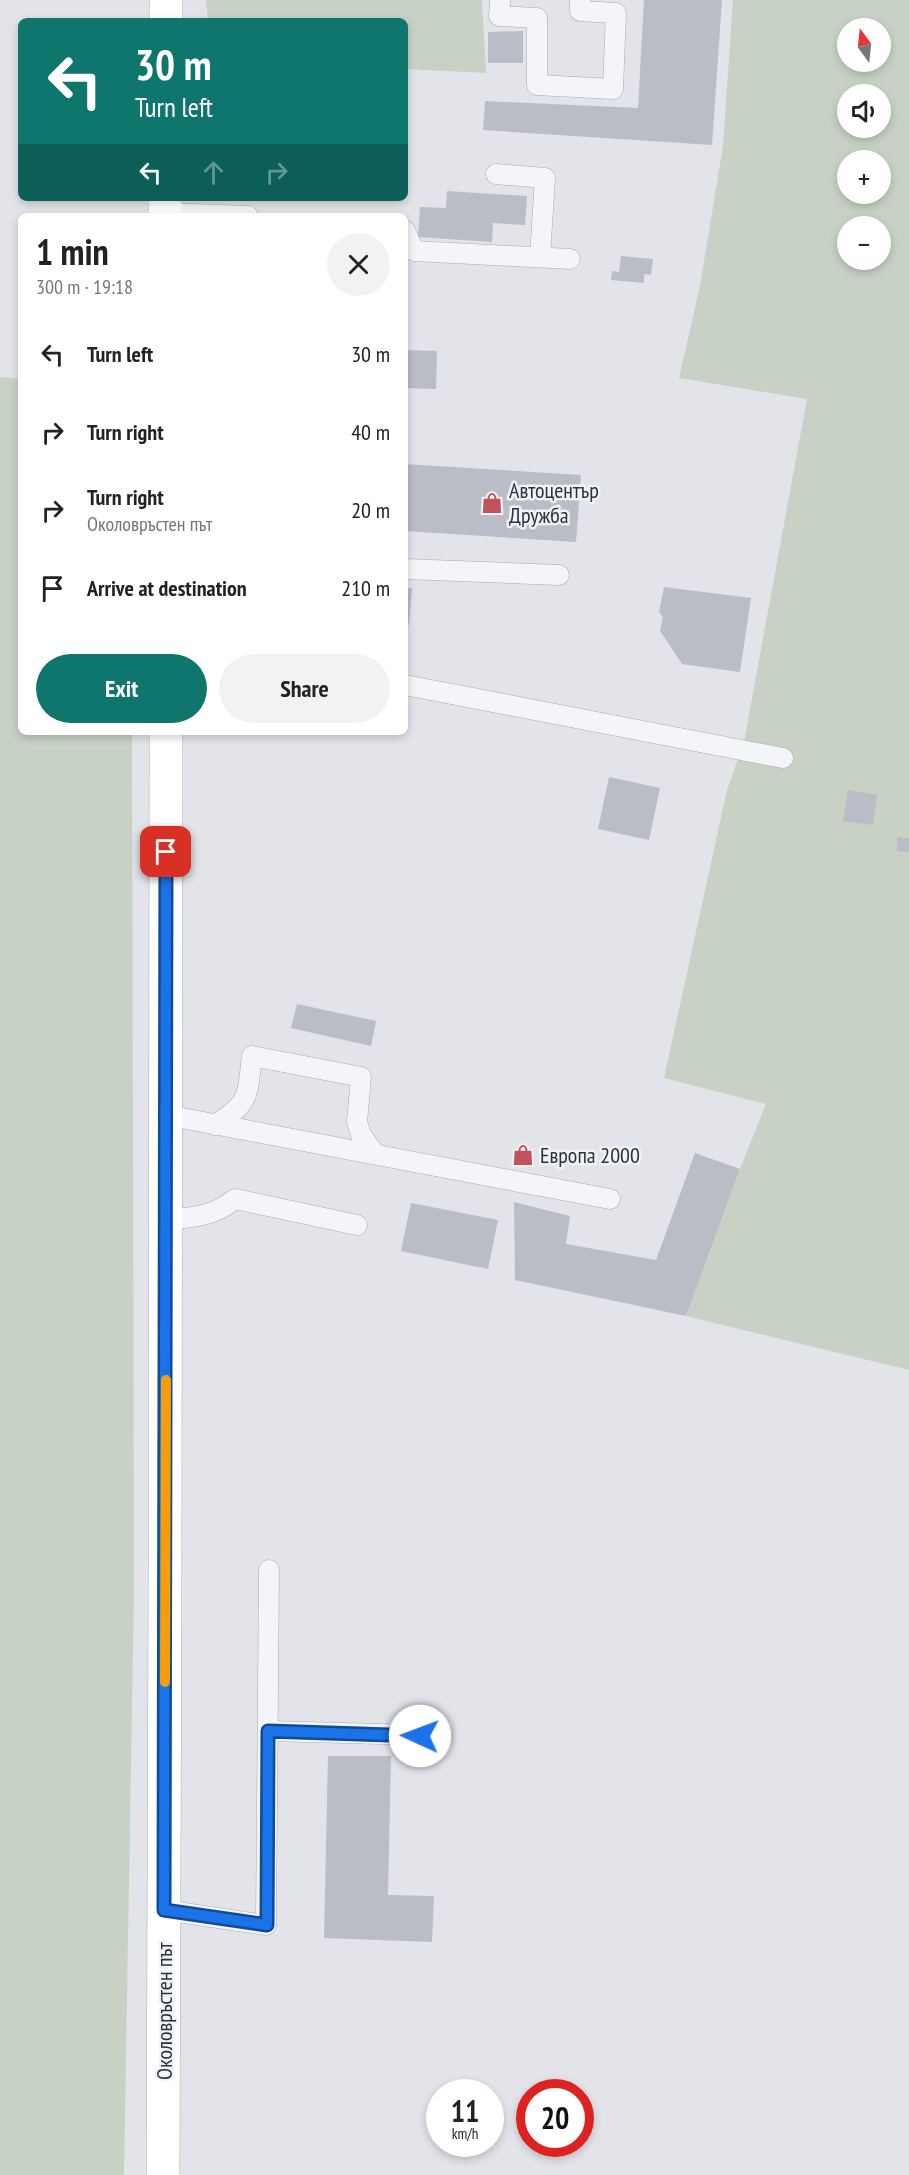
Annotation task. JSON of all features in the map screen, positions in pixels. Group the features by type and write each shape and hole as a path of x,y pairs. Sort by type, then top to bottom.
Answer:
{"main road":[{"path":"165,18 166,0"},
{"name":"Околовръстен път","path":"163,2175 166,735"}],"lane":[{"path":"500,0 499,16 537,18 537,85 613,89 616,13 580,11 580,0"},
{"path":"496,174 545,178 540,257"},
{"path":"165,209 212,213"},
{"path":"408,238 414,251 570,259"},
{"path":"408,569 559,575"},
{"path":"408,686 783,758"},
{"path":"215,1125 233,1113 247,1098 252,1056 361,1077 357,1122 362,1135 375,1155"},
{"path":"166,1115 610,1199"},
{"path":"166,1220 207,1215 222,1210 235,1200 357,1224"},
{"path":"164,1910 267,1925 269,1570"},
{"path":"268,1731 420,1736"}],"green space":[{"path":"206,0 482,0 486,73 408,69 408,18 208,18"},
{"path":"733,0 909,0 909,1370 686,1316 766,1104 664,1078 727,790 744,742 807,399 679,378 700,286 723,146"},
{"path":"0,377 18,379 18,735 132,735 134,1588 124,2175 0,2175"}],"building":[{"path":"644,0 722,0 712,145 483,130 485,101 638,108"},
{"path":"523,31 523,63 488,63 488,32"},
{"path":"447,191 527,196 525,225 493,223 492,242 418,237 420,207 446,208"},
{"path":"621,256 653,259 651,275 644,274 644,283 611,280 612,271 619,272"},
{"path":"408,350 437,351 436,389 408,388"},
{"name":"Автоцентър Дружба","path":"408,464 581,475 576,542 408,531"},
{"path":"664,587 751,598 740,672 682,664 660,631 663,617 659,612"},
{"path":"408,588 412,588 409,625"},
{"path":"609,777 660,788 649,840 598,829"},
{"path":"848,790 877,795 873,825 843,821"},
{"path":"897,837 909,838 909,852 897,851"},
{"path":"297,1004 376,1021 371,1046 291,1028"},
{"path":"695,1153 740,1169 686,1316 515,1280 514,1202 570,1216 566,1244 656,1260"},
{"path":"411,1203 498,1220 488,1269 401,1251"},
{"path":"328,1756 391,1756 388,1895 434,1896 432,1942 324,1938"}],"slow traffic":[{"path":"165,1682 166,1380"}],"place":[{"name":"Автоцентър Дружба","path":"492,503"},
{"name":"Европа 2000","path":"523,1155"}],"route":[{"path":"166,852 164,1910 267,1925 268,1731 420,1736"}]}
